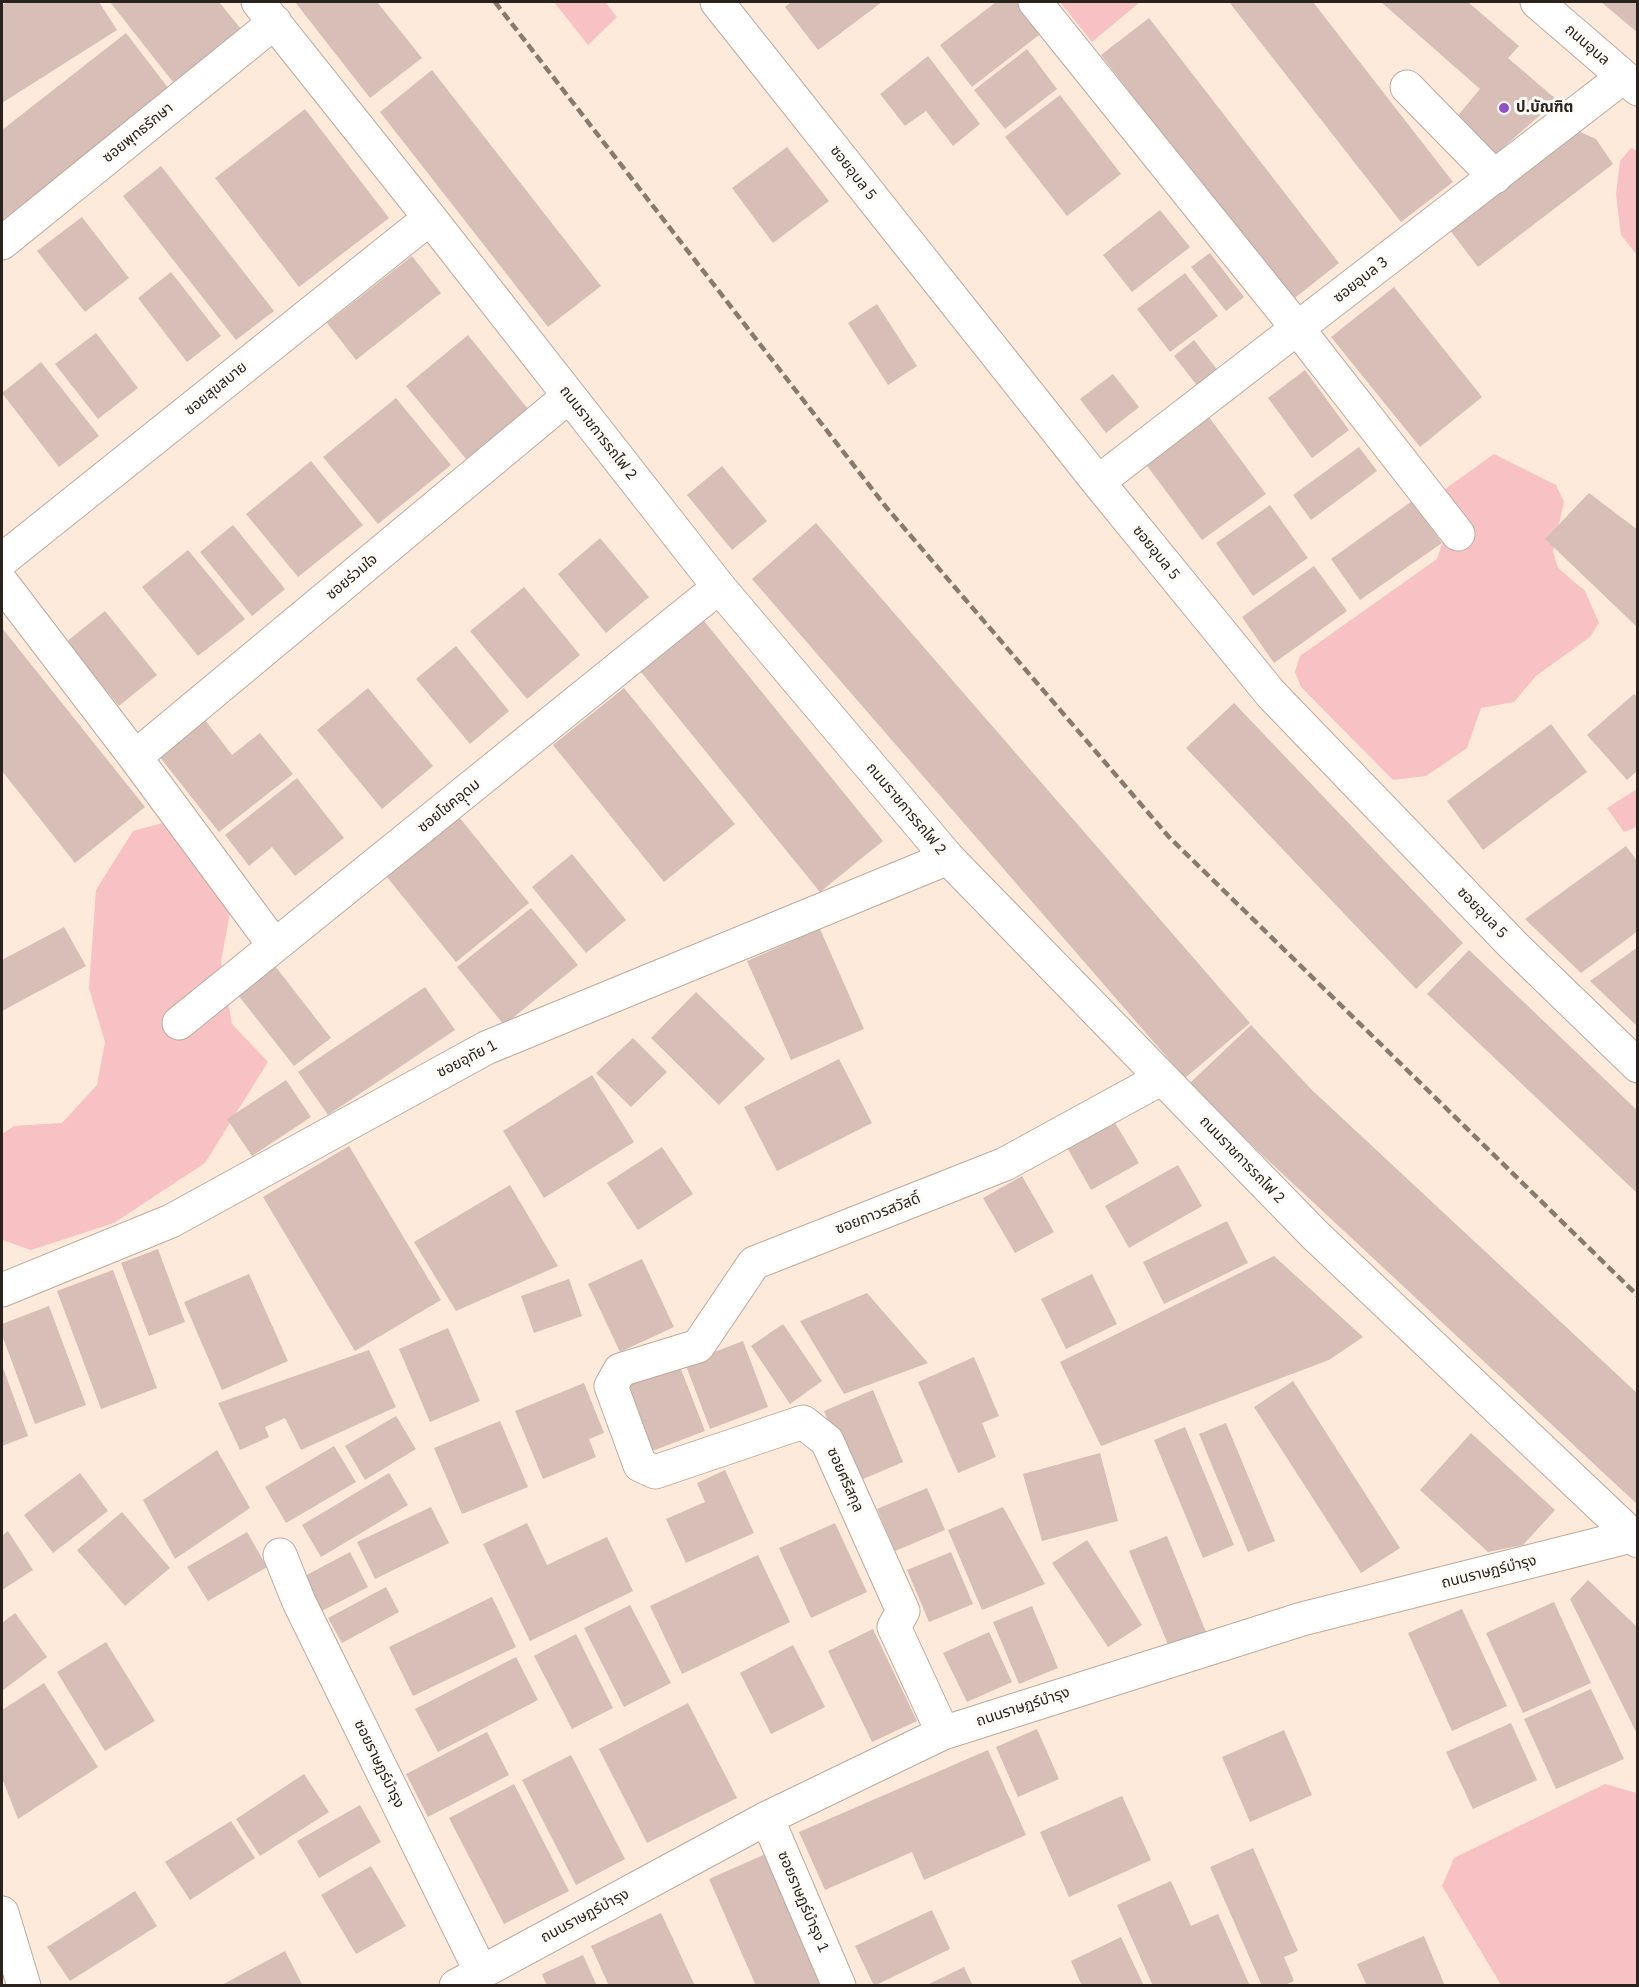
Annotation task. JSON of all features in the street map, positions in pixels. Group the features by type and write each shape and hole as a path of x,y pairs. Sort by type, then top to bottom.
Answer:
{"street":[{"name":"ซอยอุบล 5","path":"717,2 1098,482 1271,694 1513,945 1638,1066"},
{"path":"1035,2 1458,534"},
{"name":"ถนนอุบล","path":"1537,2 1630,83"},
{"name":"ถนนราชการรถไฟ 2","path":"266,12 719,587 948,858 1315,1235 1634,1538"},
{"name":"ซอยพุทธรักษา","path":"2,243 266,12"},
{"name":"ซอยอุบล 3","path":"1098,482 1495,177 1630,83"},
{"path":"1407,87 1495,177"},
{"name":"ซอยสุขสบาย","path":"2,560 430,218"},
{"name":"ซอยร่วมใจ","path":"135,757 569,396"},
{"path":"2,583 135,757 274,945"},
{"name":"ซอยโชคอุุดม","path":"179,1023 719,587"},
{"name":"ซอยอุทัย 1","path":"2,1290 171,1221 486,1047 948,858"},
{"name":"ซอยถาวรสวัสดิ์","path":"620,1370 698,1346 754,1263 1005,1164 1162,1078"},
{"name":"ซอยศรีสกุล","path":"620,1370 611,1386 640,1465 655,1472 803,1422 827,1441 903,1611 894,1627 943,1732"},
{"name":"ถนนราษฏร์บำรุง","path":"468,1979 766,1818 943,1732 1302,1619 1634,1538"},
{"name":"ซอยราษฏร์บำรุง","path":"280,1556 468,1979"},
{"name":"ซอยราษฏร์บำรุง 1","path":"766,1818 839,1986"},
{"path":"2,1913 13,1968"}],"shaded area":[{"path":"554,2 605,2 617,17 588,45"},
{"path":"1060,2 1140,2 1092,42"},
{"path":"1631,148 1637,151 1637,255 1621,235 1616,194 1620,161"},
{"path":"1494,454 1556,485 1564,502 1553,552 1558,568 1585,591 1599,623 1590,637 1536,676 1514,702 1481,708 1467,748 1426,776 1393,780 1301,687 1295,672 1300,656 1437,559 1451,516 1441,492"},
{"path":"1637,789 1637,827 1624,832 1607,808"},
{"path":"170,821 230,912 221,962 232,1024 268,1062 205,1163 114,1223 31,1250 2,1240 2,1134 14,1126 62,1123 97,1085 105,1042 89,988 96,890 133,831"},
{"path":"1605,1784 1637,1793 1637,1985 1501,1985 1442,1886 1454,1858"}],"building":[{"path":"8,2 99,2 117,30 2,103 2,5"},
{"path":"110,2 219,2 241,29 173,82"},
{"path":"295,2 377,2 422,58 370,98"},
{"path":"791,2 882,2 818,50 785,7"},
{"path":"996,2 1018,2 1043,32 972,87 940,45"},
{"path":"1229,2 1313,2 1453,182 1401,222"},
{"path":"1381,2 1468,2 1519,46 1508,58 1557,100 1496,154 1455,119 1480,89"},
{"path":"1601,2 1638,2 1638,33"},
{"path":"1149,18 1339,263 1291,301 1101,55"},
{"path":"126,33 169,89 2,220 2,130"},
{"path":"1027,49 1057,89 1005,129 974,90"},
{"path":"928,56 980,124 953,146 926,111 905,126 880,94"},
{"path":"432,70 601,286 548,327 380,112"},
{"path":"1060,95 1121,174 1067,216 1005,137"},
{"path":"305,109 389,218 299,287 215,178"},
{"path":"1578,131 1596,139 1613,164 1478,267 1449,229"},
{"path":"787,147 829,201 773,243 732,188"},
{"path":"161,166 274,311 236,340 123,196"},
{"path":"1160,210 1190,247 1132,292 1103,255"},
{"path":"82,217 129,278 85,312 37,251"},
{"path":"1210,253 1244,297 1226,311 1191,267"},
{"path":"412,256 441,293 356,360 327,323"},
{"path":"171,272 221,336 187,362 138,298"},
{"path":"1185,273 1218,316 1170,352 1137,309"},
{"path":"1394,287 1482,397 1420,447 1331,337"},
{"path":"877,304 917,366 888,385 848,323"},
{"path":"96,333 138,388 98,419 55,364"},
{"path":"468,335 528,409 466,459 406,386"},
{"path":"1194,340 1219,372 1199,388 1174,356"},
{"path":"41,362 99,436 59,467 2,393"},
{"path":"1305,370 1349,430 1312,458 1268,398"},
{"path":"1113,374 1139,407 1106,433 1080,399"},
{"path":"396,398 451,465 378,524 323,457"},
{"path":"1209,417 1266,494 1202,540 1145,463"},
{"path":"1359,447 1377,471 1311,520 1293,495"},
{"path":"311,461 363,525 298,577 246,514"},
{"path":"722,466 767,521 732,550 687,495"},
{"path":"1589,493 1638,530 1638,628 1545,539"},
{"path":"1412,501 1442,543 1360,600 1331,559"},
{"path":"1270,505 1308,558 1253,596 1216,543"},
{"path":"816,523 1250,1023 1185,1078 752,579"},
{"path":"233,525 285,589 252,616 200,552"},
{"path":"600,538 649,597 606,633 558,574"},
{"path":"188,550 245,619 198,656 142,587"},
{"path":"1314,566 1347,611 1274,663 1242,617"},
{"path":"524,587 580,655 527,699 470,631"},
{"path":"105,611 157,675 119,706 66,642"},
{"path":"704,621 883,841 820,892 641,672"},
{"path":"2,628 145,807 75,863 2,771"},
{"path":"456,646 509,711 470,744 416,679"},
{"path":"368,688 433,766 382,809 317,730"},
{"path":"624,688 735,824 664,882 553,745"},
{"path":"1634,694 1638,697 1638,770 1627,780 1587,735"},
{"path":"1234,703 1463,943 1416,989 1186,748"},
{"path":"205,720 232,755 260,733 293,774 219,832 159,756"},
{"path":"1551,724 1587,772 1483,850 1447,801"},
{"path":"297,778 344,838 295,876 272,847 249,866 225,835"},
{"path":"459,817 529,903 456,962 386,876"},
{"path":"1626,846 1638,862 1638,931 1581,973 1525,919"},
{"path":"572,854 626,920 586,953 532,887"},
{"path":"531,908 578,965 504,1025 457,967"},
{"path":"64,927 86,966 2,1011 2,960"},
{"path":"820,929 864,1029 791,1060 747,961"},
{"path":"1638,947 1638,1027 1590,981"},
{"path":"1469,950 1638,1111 1638,1194 1427,994"},
{"path":"275,966 331,1038 294,1066 238,995"},
{"path":"425,987 455,1030 328,1115 298,1072"},
{"path":"696,992 765,1059 719,1105 651,1038"},
{"path":"1251,1025 1312,1090 1638,1394 1638,1505 1256,1149 1190,1083"},
{"path":"633,1038 667,1072 631,1107 596,1073"},
{"path":"839,1059 872,1123 777,1171 744,1107"},
{"path":"592,1075 634,1142 544,1198 503,1131"},
{"path":"286,1080 311,1117 252,1156 227,1119"},
{"path":"1111,1116 1139,1163 1091,1190 1064,1142"},
{"path":"349,1146 441,1300 355,1351 263,1197"},
{"path":"662,1147 693,1194 638,1230 607,1183"},
{"path":"1178,1165 1202,1206 1129,1248 1105,1206"},
{"path":"1022,1176 1054,1232 1015,1253 983,1198"},
{"path":"510,1185 558,1266 456,1311 414,1242"},
{"path":"1227,1221 1248,1263 1164,1304 1143,1262"},
{"path":"158,1249 185,1322 149,1336 121,1263"},
{"path":"1274,1256 1363,1337 1329,1360 1101,1446 1060,1362"},
{"path":"642,1259 674,1327 620,1352 588,1284"},
{"path":"113,1270 157,1388 101,1409 57,1291"},
{"path":"249,1274 288,1361 222,1390 184,1302"},
{"path":"1092,1274 1117,1324 1066,1349 1041,1299"},
{"path":"569,1279 582,1316 534,1333 521,1296"},
{"path":"867,1293 928,1363 844,1394 800,1321"},
{"path":"49,1306 86,1405 35,1424 2,1335 2,1324"},
{"path":"783,1324 822,1381 790,1404 751,1346"},
{"path":"448,1328 480,1401 430,1422 399,1349"},
{"path":"743,1341 768,1407 710,1429 685,1363"},
{"path":"369,1350 396,1407 301,1450 285,1418 265,1427 269,1437 240,1450 218,1403"},
{"path":"974,1357 999,1416 982,1423 996,1457 958,1473 918,1382"},
{"path":"679,1364 705,1431 652,1451 626,1384"},
{"path":"2,1365 28,1436 2,1446"},
{"path":"1293,1381 1400,1548 1361,1573 1254,1407"},
{"path":"584,1383 604,1433 589,1439 596,1457 543,1479 515,1411"},
{"path":"873,1390 903,1462 854,1483 824,1411"},
{"path":"396,1416 416,1449 365,1480 345,1446"},
{"path":"500,1421 528,1487 462,1514 434,1448"},
{"path":"1226,1423 1275,1541 1248,1552 1199,1434"},
{"path":"1185,1427 1234,1545 1203,1558 1154,1440"},
{"path":"1471,1433 1555,1510 1523,1545 1488,1552 1420,1490"},
{"path":"334,1446 356,1482 286,1523 265,1487"},
{"path":"217,1450 250,1508 175,1559 143,1500"},
{"path":"1100,1453 1118,1521 1042,1541 1023,1474"},
{"path":"725,1470 754,1533 686,1563 666,1519 705,1502 697,1483"},
{"path":"80,1473 108,1511 53,1553 24,1515"},
{"path":"389,1473 408,1505 321,1557 302,1525"},
{"path":"927,1488 945,1530 895,1551 877,1509"},
{"path":"431,1507 449,1543 375,1579 357,1542"},
{"path":"1003,1507 1045,1584 982,1610 948,1530"},
{"path":"122,1512 170,1568 125,1606 77,1550"},
{"path":"527,1523 547,1565 607,1537 633,1591 530,1641 483,1544"},
{"path":"835,1523 867,1592 811,1618 779,1548"},
{"path":"8,1531 33,1570 2,1590 2,1536"},
{"path":"247,1532 267,1567 208,1601 187,1567"},
{"path":"1167,1536 1206,1632 1169,1647 1129,1551"},
{"path":"1087,1540 1142,1625 1108,1647 1052,1563"},
{"path":"350,1552 368,1587 320,1612 301,1578"},
{"path":"951,1552 973,1604 929,1622 907,1570"},
{"path":"758,1555 790,1622 682,1674 650,1606"},
{"path":"1588,1580 1638,1628 1638,1736 1570,1599"},
{"path":"386,1587 399,1612 342,1643 328,1618"},
{"path":"492,1597 516,1647 413,1696 389,1647"},
{"path":"1554,1602 1591,1683 1523,1713 1486,1633"},
{"path":"630,1605 671,1683 624,1707 584,1628"},
{"path":"1032,1606 1058,1668 1019,1684 993,1622"},
{"path":"1462,1609 1507,1706 1452,1731 1408,1633"},
{"path":"15,1613 47,1657 2,1691 2,1623"},
{"path":"873,1629 917,1721 872,1742 828,1651"},
{"path":"989,1632 1012,1682 967,1702 943,1653"},
{"path":"576,1634 613,1708 572,1729 534,1656"},
{"path":"106,1642 155,1721 105,1751 57,1672"},
{"path":"793,1645 825,1707 771,1734 740,1673"},
{"path":"516,1657 538,1700 438,1752 415,1709"},
{"path":"44,1683 98,1767 18,1819 2,1778 2,1710"},
{"path":"1591,1689 1624,1759 1556,1789 1524,1719"},
{"path":"688,1703 737,1798 647,1843 599,1749"},
{"path":"1511,1723 1537,1780 1473,1809 1446,1752"},
{"path":"1037,1729 1059,1779 1018,1797 996,1747"},
{"path":"1284,1730 1312,1795 1250,1822 1222,1757"},
{"path":"487,1732 509,1775 428,1817 406,1774"},
{"path":"988,1750 1026,1835 924,1880 912,1852 825,1890 799,1832"},
{"path":"571,1755 625,1859 576,1885 522,1780"},
{"path":"304,1774 329,1812 260,1856 236,1819"},
{"path":"514,1784 569,1891 504,1924 449,1818"},
{"path":"1122,1796 1151,1860 1069,1897 1040,1832"},
{"path":"360,1805 381,1842 319,1878 297,1841"},
{"path":"231,1821 255,1858 190,1900 165,1862"},
{"path":"1253,1848 1298,1951 1284,1957 1294,1981 1283,1986 1262,1986 1210,1867"},
{"path":"770,1852 829,1986 756,1986 709,1879"},
{"path":"371,1866 406,1926 356,1954 321,1895"},
{"path":"1171,1881 1191,1926 1218,1914 1250,1986 1153,1986 1117,1905"},
{"path":"135,1891 157,1926 70,1981 47,1947"},
{"path":"932,1910 950,1949 874,1986 855,1946"},
{"path":"661,1913 695,1986 609,1986 591,1946"},
{"path":"1424,1936 1445,1986 1367,1986 1357,1964"},
{"path":"1121,1937 1144,1986 1082,1986 1071,1961"},
{"path":"285,1951 303,1986 220,1986"},
{"path":"583,1955 597,1986 547,1986 542,1974"},
{"path":"964,1967 973,1986 925,1986"}],"railway":[{"path":"495,2 886,507 1169,837 1638,1296"}],"place":[{"name":"ป.บัณฑิต","path":"1504,108"}]}
